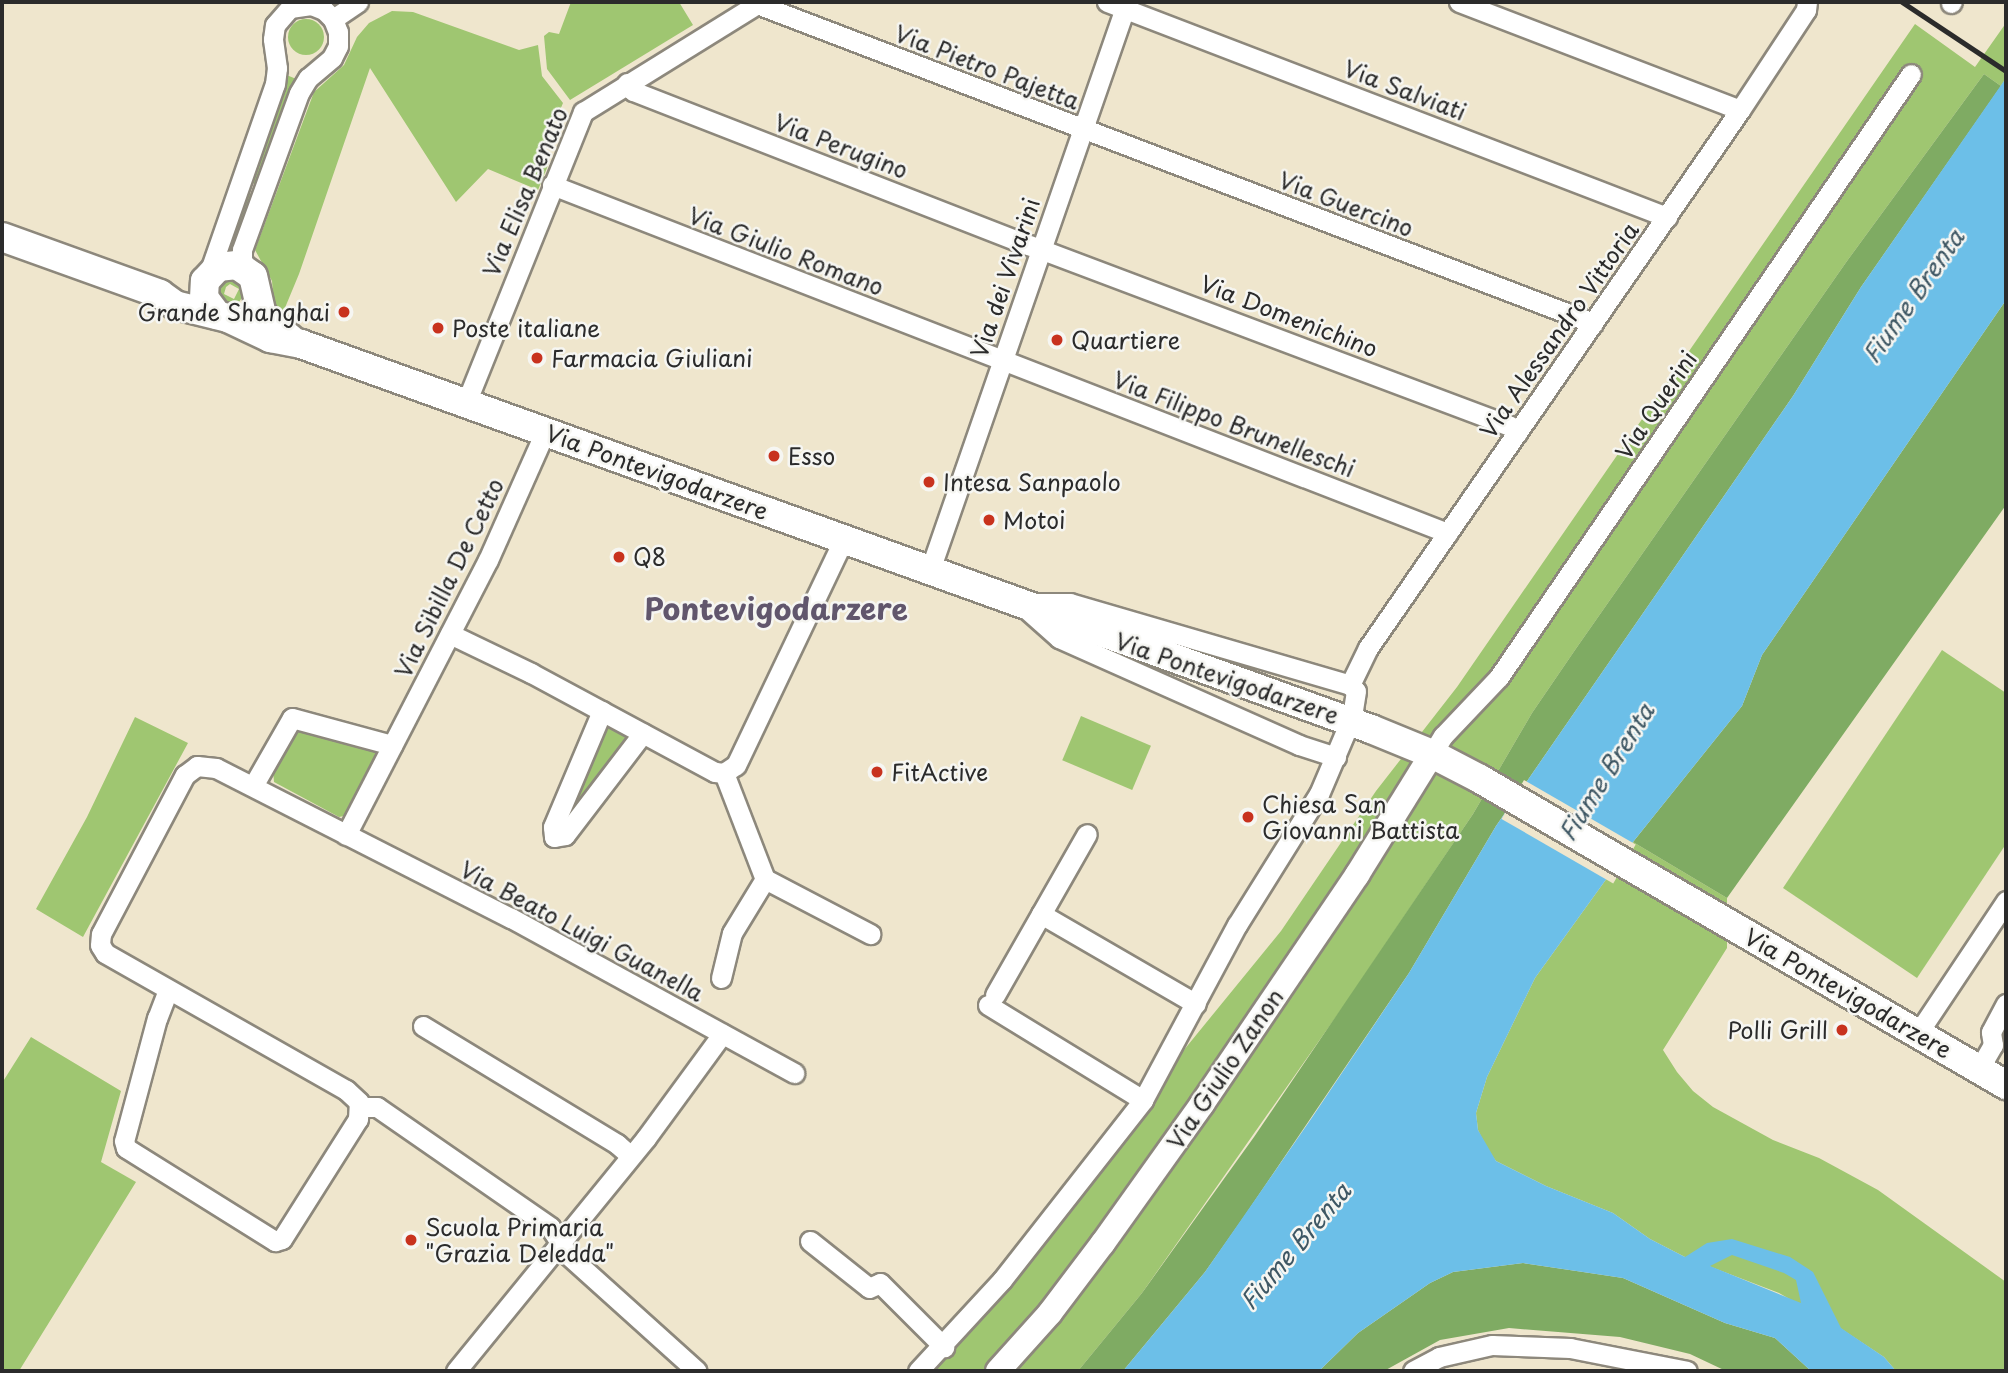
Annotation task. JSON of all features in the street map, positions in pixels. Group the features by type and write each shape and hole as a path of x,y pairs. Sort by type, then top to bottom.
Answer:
{"main road":[{"name":"Via Pontevigodarzere","path":"2,237 160,294 175,305 222,317 270,338 293,341 930,570 1442,759 2006,1085"},
{"name":"Via Pontevigodarzere","path":"160,294 191,292 218,267 231,264 253,284 266,319 293,341"},
{"path":"206,279 206,303 222,317 249,312 253,284"}],"street":[{"path":"333,19 358,2"},
{"path":"1459,2 1740,110"},
{"name":"Via Alessandro Vittoria","path":"1350,685 1368,648 1740,110 1807,3"},
{"name":"Via Elisa Benato","path":"466,403 583,112 757,4"},
{"name":"Via Pietro Pajetta","path":"757,4 1083,130"},
{"name":"Via dei Vivarini","path":"930,570 1083,130 1120,4"},
{"name":"Via Salviati","path":"1120,4 1667,217"},
{"path":"206,279 275,83 276,54 273,32 279,18 290,8 311,5 324,10 333,19 338,32 338,46 332,58 303,85 244,246 242,260 253,284"},
{"path":"276,54 293,68 307,71 322,67"},
{"name":"Via Querini","path":"1442,759 1443,736 1499,677 1911,74"},
{"name":"Via Perugino","path":"627,83 633,91 1041,249"},
{"name":"Via Guercino","path":"1083,130 1593,323"},
{"name":"Via Giulio Romano","path":"552,185 1002,362"},
{"name":"Via Domenichino","path":"1041,249 1510,426 1517,433"},
{"name":"Via Filippo Brunelleschi","path":"1002,362 1448,533"},
{"name":"Via Sibilla De Cetto","path":"346,835 488,560 545,432"},
{"path":"450,634 602,710 715,772 724,773 736,765 844,539"},
{"name":"Via Pontevigodarzere","path":"1021,604 1070,603 1350,685"},
{"name":"Via Pontevigodarzere","path":"1021,604 1059,638 1299,745 1336,757"},
{"path":"1350,685 1356,691 1353,710"},
{"path":"602,710 553,827 554,837 565,835 643,733"},
{"path":"253,786 292,718 392,745"},
{"path":"918,1371 944,1347 1055,1215 1143,1100 1237,925 1319,794 1345,733"},
{"name":"Via Pontevigodarzere","path":"1299,745 1318,773 1319,794"},
{"name":"Via Giulio Zanon","path":"999,1371 1050,1312 1103,1243 1195,1114 1357,875 1442,759"},
{"path":"169,990 157,1018 124,1141 126,1148 275,1241 282,1239 358,1119 360,1107 346,1090 105,953 100,945 101,934 185,775 197,766 206,766 253,786 346,835"},
{"path":"724,773 765,879 870,934"},
{"path":"1087,834 991,1000 1143,1100"},
{"name":"Via Beato Luigi Guanella","path":"346,835 511,918 794,1073"},
{"path":"721,978 732,933 765,879"},
{"path":"1919,1033 2006,901"},
{"path":"1041,914 1196,1003"},
{"path":"1979,1069 1993,1045 1991,1032 2006,1004"},
{"path":"423,1026 617,1144 631,1156"},
{"path":"456,1371 559,1241 631,1156 722,1034"},
{"path":"360,1107 377,1107 550,1227 568,1255 697,1371"},
{"path":"810,1241 869,1289 880,1283 944,1347"},
{"path":"1413,1371 1439,1357 1492,1345 1570,1348 1687,1371"}],"green space":[{"path":"571,2 679,2 693,25 570,100 547,69 544,36 549,32 559,34"},
{"path":"392,11 413,12 519,50 538,45 542,76 563,103 540,158 549,163 538,190 488,169 456,202 370,68 299,274 282,315 274,308 272,281 255,250 314,92 344,65 357,37 369,23"},
{"path":"306,19 319,24 324,37 319,50 306,55 293,50 288,37 293,24"},
{"path":"2006,23 2006,78 2001,86 1984,74 1847,261 1575,650 1532,713 1473,814 1347,1001 1142,1293 1078,1371 922,1371 1281,931 1376,791 1457,687 1915,24 1975,67"},
{"path":"284,74 299,80 257,185 242,179"},
{"path":"1984,74 2001,86 1861,287 1793,396 1496,826 1409,973 1243,1218 1205,1272 1123,1371 1078,1371 1142,1293 1254,1137 1473,814 1532,713 1575,650 1847,261"},
{"path":"241,190 257,196 236,254 220,256"},
{"path":"232,279 242,284 244,295 239,302 230,304 223,300 219,292 222,284","holes":["230,284 239,289 234,299 224,294"]},
{"path":"2006,300 2006,505 1727,898 1633,842 1742,706 1762,655"},
{"path":"1942,650 2006,693 2006,844 1917,978 1783,888"},
{"path":"1081,716 1151,746 1132,790 1062,760"},
{"path":"135,717 188,743 83,937 36,909 87,817"},
{"path":"607,727 629,739 577,808 572,805"},
{"path":"298,731 373,748 376,752 376,757 344,816 339,817 274,782 273,770"},
{"path":"1633,842 1727,898 1727,948 1663,1050 1677,1072 1693,1091 1713,1107 1773,1140 1819,1158 1878,1190 2006,1282 2006,1371 1896,1371 1884,1357 1779,1293 1685,1257 1650,1239 1613,1213 1546,1186 1496,1161 1487,1149 1478,1130 1476,1113 1487,1077 1535,978"},
{"path":"31,1037 121,1091 101,1162 136,1182 19,1371 2,1371 2,1083"},
{"path":"1523,1263 1623,1278 1725,1323 1775,1338 1811,1371 1726,1371 1690,1354 1620,1337 1509,1328 1440,1340 1384,1371 1319,1371 1358,1333 1430,1283 1453,1272"}],"water":[{"name":"Fiume Brenta","path":"2006,78 2006,300 1762,655 1742,706 1633,842 1535,978 1487,1077 1476,1113 1478,1130 1496,1161 1546,1186 1613,1213 1650,1239 1685,1257 1707,1243 1732,1239 1790,1257 1813,1272 1841,1328 1884,1357 1896,1371 1811,1371 1775,1338 1725,1323 1623,1278 1523,1263 1453,1272 1430,1283 1358,1333 1319,1371 1123,1371 1205,1272 1311,1119 1409,973 1496,826 1793,396 1861,287","holes":["1732,1255 1784,1273 1796,1280 1801,1303 1710,1266"]}],"pier":[{"path":"1524,780 1636,844 1613,883 1502,819"}],"railway":[{"path":"1902,2 2006,71"}],"place":[{"name":"Grande Shanghai","path":"344,312"},
{"name":"Poste italiane","path":"438,328"},
{"name":"Quartiere","path":"1057,340"},
{"name":"Farmacia Giuliani","path":"537,358"},
{"name":"Esso","path":"774,456"},
{"name":"Intesa Sanpaolo","path":"929,482"},
{"name":"Motoi","path":"989,520"},
{"name":"Q8","path":"619,557"},
{"name":"FitActive","path":"877,772"},
{"name":"Chiesa San Giovanni Battista","path":"1248,817"},
{"name":"Polli Grill","path":"1842,1030"},
{"name":"Scuola Primaria \"Grazia Deledda\"","path":"411,1240"}],"district":[{"name":"Pontevigodarzere","path":"776,608"}]}
